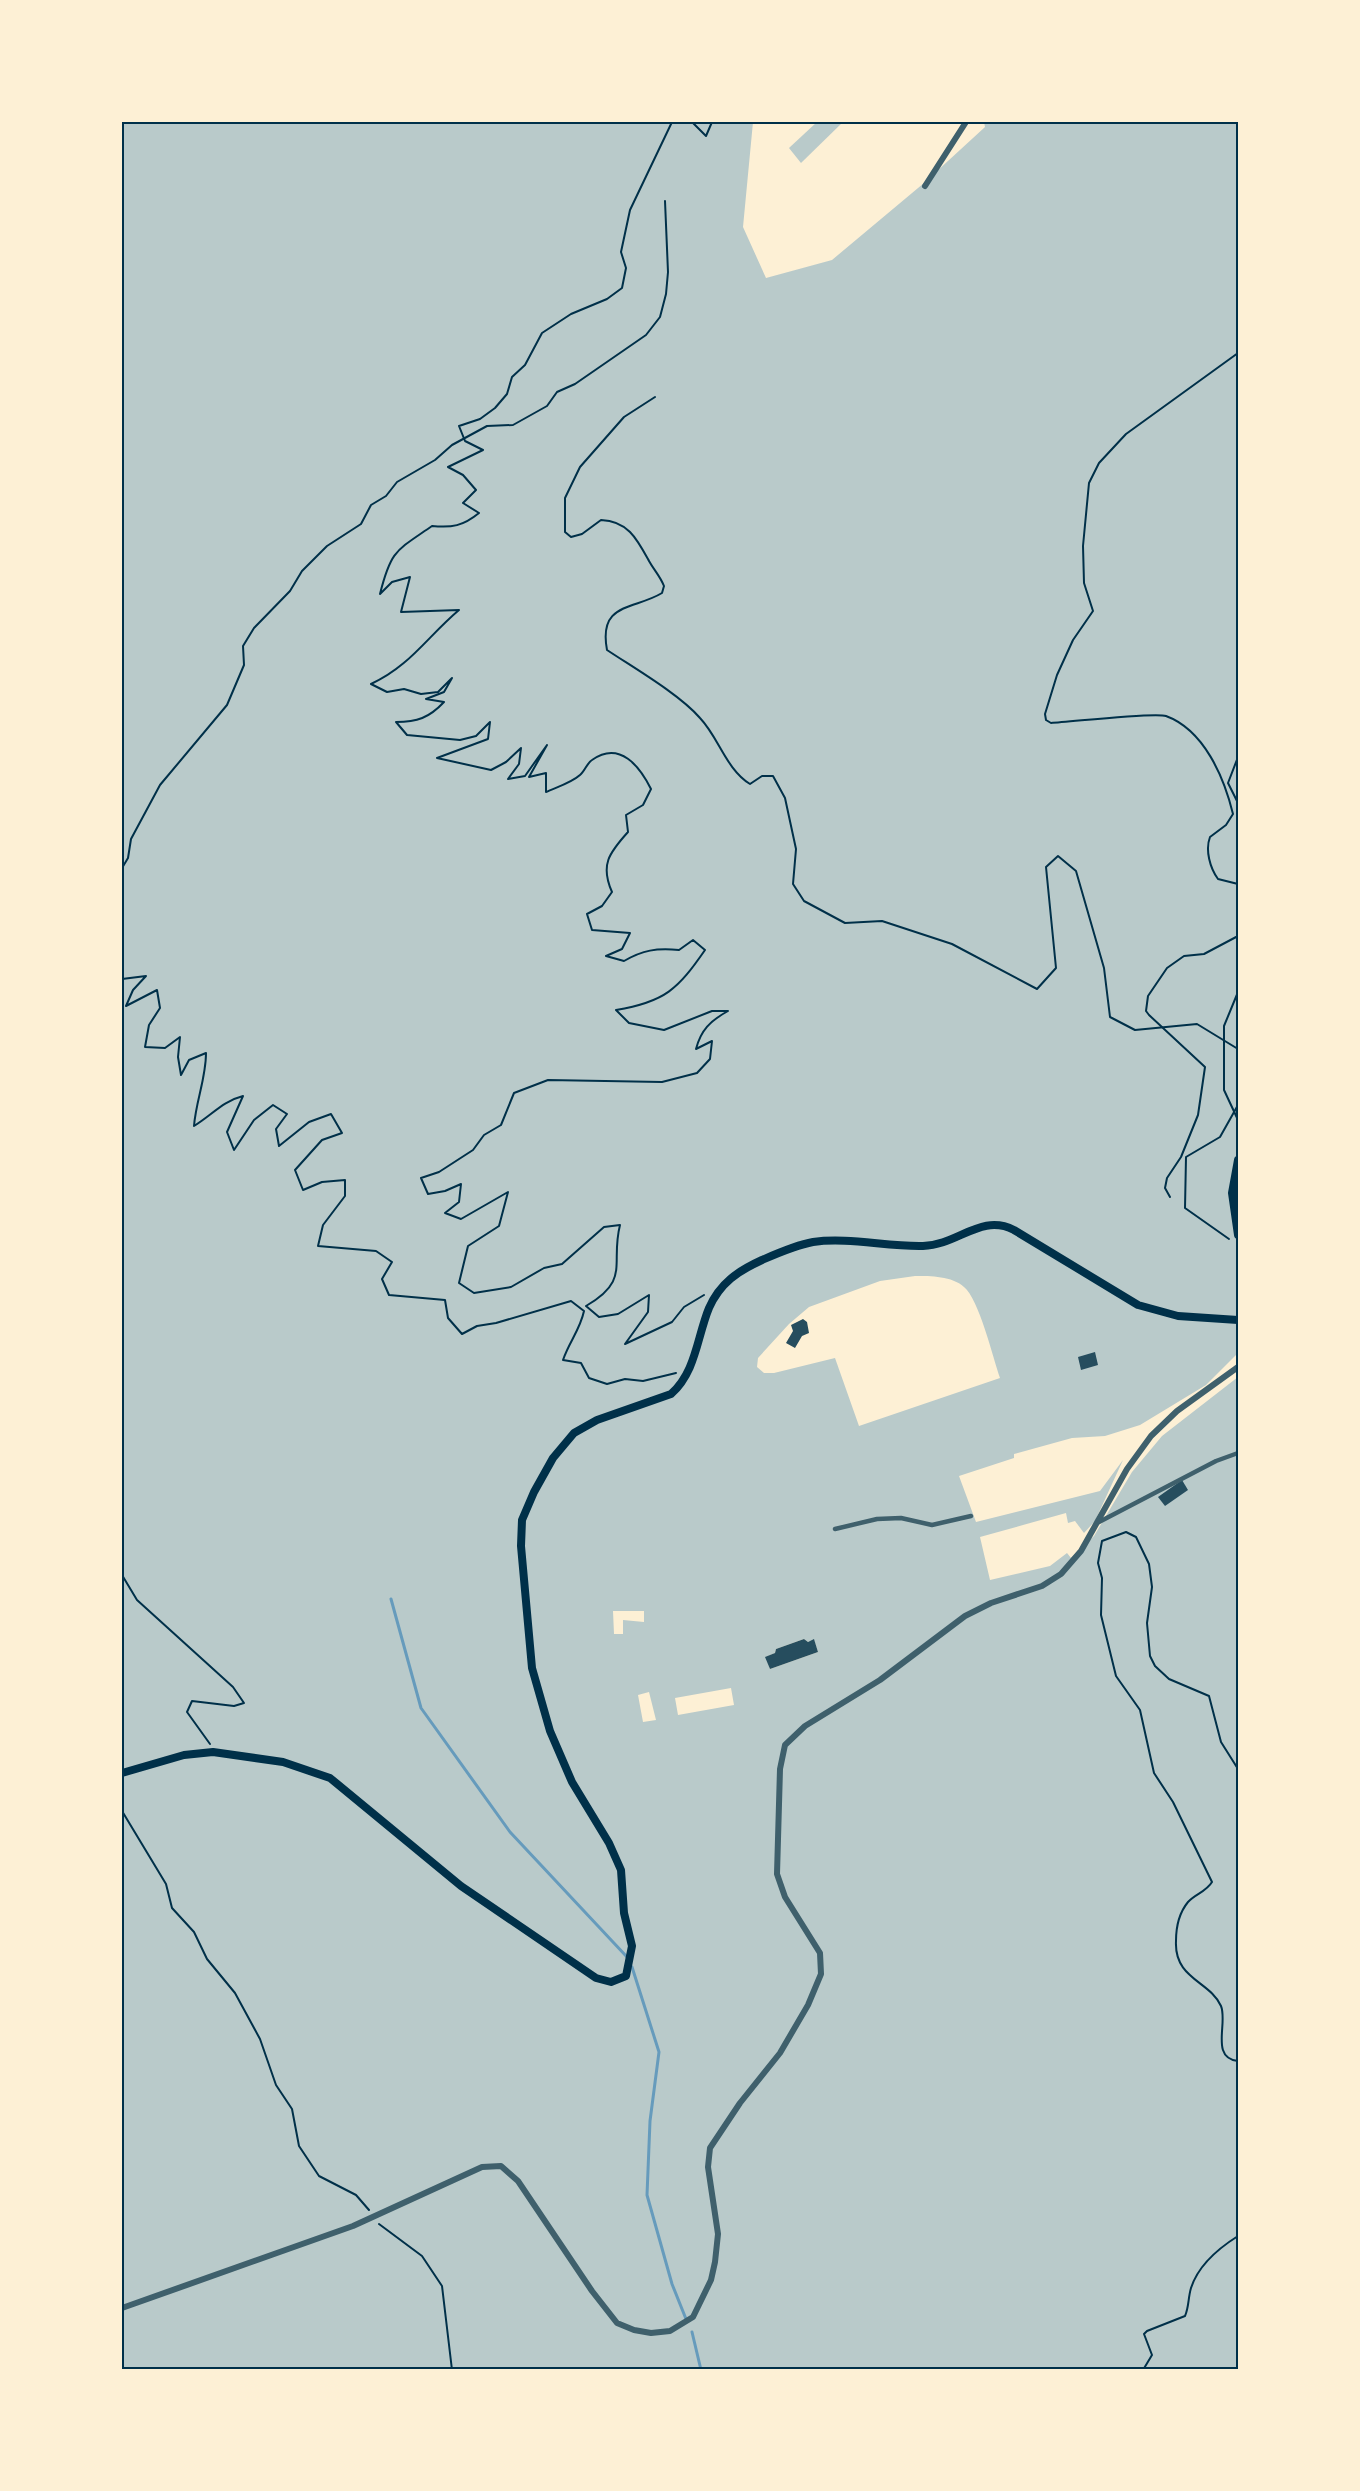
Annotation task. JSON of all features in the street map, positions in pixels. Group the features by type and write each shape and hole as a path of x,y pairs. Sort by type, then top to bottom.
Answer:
{"main road":[{"path":"1239,1160 1232,1193 1239,1235"},
{"path":"122,1773 184,1755 213,1752 283,1762 330,1778 461,1886 596,1978 611,1982 626,1976 633,1946 624,1913 621,1870 609,1843 572,1782 550,1731 532,1668 521,1546 522,1520 553,1458 574,1433 597,1420 667,1397 680,1386 688,1370 708,1310 719,1289 741,1269 808,1243 834,1241 938,1245 992,1224 1014,1230 1138,1305 1178,1316 1239,1320"}],"street":[{"path":"925,186 966,122"},
{"path":"122,2308 375,2216 474,2170 501,2166 518,2181 605,2309 617,2323 634,2330 651,2333 670,2331 693,2317 711,2280 718,2234 708,2167 710,2148 734,2111 780,2053 808,2005 821,1974 820,1953 785,1897 777,1874 780,1769 786,1744 805,1726 880,1680 965,1616 1054,1579 1075,1559 1099,1522 1127,1469 1156,1430 1177,1411 1239,1367"},
{"path":"1099,1522 1216,1461 1239,1453"},
{"path":"835,1528 877,1519 901,1518 932,1525 970,1516"}],"path":[{"path":"672,122 630,210 621,252 626,268 622,288 607,299 571,314 542,333 525,365 512,377 507,394 495,408 480,419 459,426 464,438 483,450 448,467 463,476 476,490 464,503 479,513 465,525 432,526 402,547 389,558 380,594 392,582 411,577 401,612 459,610 431,634 406,664 372,684 387,692 404,689 421,694 438,692 452,678 444,692 426,699 444,702 431,716 412,722 396,722 407,735 460,740 476,736 490,722 488,739 437,758 491,770 506,762 521,747 519,764 508,779 525,776 547,745 529,777 546,773 546,792 581,774 592,759 611,754 629,757 642,771 651,789 643,805 626,815 628,832 608,858 605,875 612,892 602,906 587,914 592,930 630,933 622,949 606,956 624,961 642,951 659,948 678,951 693,940 705,950 683,981 667,995 616,1010 629,1023 664,1030 712,1011 728,1011 713,1019 700,1033 696,1049 712,1041 710,1059 697,1073 662,1082 548,1080 522,1089 514,1093 501,1125 484,1135 473,1150 439,1172 421,1178 428,1194 445,1191 461,1184 459,1202 445,1213 461,1220 508,1192 499,1226 468,1246 459,1283 474,1293 511,1287 536,1272 562,1264 604,1227 620,1225 616,1243 619,1260 614,1278 604,1295 586,1306 599,1317 618,1314 649,1294 648,1312 625,1344 672,1322 684,1307 699,1296 719,1289"},
{"path":"692,122 706,136 712,122"},
{"path":"122,868 128,858 131,838 160,785 227,705 244,665 243,646 254,628 290,591 302,571 327,546 361,524 371,505 386,496 397,482 435,460 464,438 487,426 513,425 548,406 557,392 575,384 646,335 660,317 666,294 668,272 665,201"},
{"path":"1239,353 1126,434 1099,463 1089,483 1083,546 1084,583 1093,611 1073,640 1057,675 1045,714 1046,720 1052,723 1164,715 1192,730 1205,745 1233,814 1226,825 1210,837 1208,852 1211,867 1218,879 1239,884"},
{"path":"655,397 624,417 580,467 565,498 565,532 571,537 582,534 601,520 613,520 625,526 643,545 664,586 662,592 652,598 625,606 610,618 605,638 607,650 648,677 700,718 739,777 750,784 762,776 773,776 785,798 796,849 794,884 804,901 845,922 882,921 952,944 1037,989 1056,968 1046,867 1058,856 1076,871 1099,945 1110,1017 1135,1030 1197,1024 1239,1049"},
{"path":"1239,757 1228,783 1239,803"},
{"path":"1170,1197 1165,1188 1167,1178 1181,1157 1198,1114 1205,1067 1146,1011 1148,996 1167,968 1184,956 1204,954 1239,936"},
{"path":"122,979 146,976 133,990 126,1006 157,990 160,1008 149,1025 146,1047 165,1048 180,1037 178,1057 181,1075 189,1060 206,1053 206,1070 195,1109 194,1126 212,1115 226,1101 243,1096 227,1132 234,1150 254,1120 273,1105 287,1114 276,1129 279,1146 309,1122 331,1114 342,1132 322,1140 295,1170 303,1190 322,1182 345,1180 345,1197 323,1226 318,1246 376,1251 392,1262 382,1279 389,1294 445,1300 448,1318 462,1334 477,1326 496,1323 571,1301 584,1311 581,1328 569,1342 563,1360 581,1363 589,1378 607,1384 625,1379 643,1381 688,1370"},
{"path":"1239,992 1224,1026 1224,1090 1239,1120"},
{"path":"1229,1239 1185,1208 1186,1157 1220,1137 1239,1106"},
{"path":"1239,1769 1223,1748 1209,1696 1163,1676 1150,1656 1147,1623 1152,1581 1146,1556 1136,1537 1128,1532 1102,1541 1098,1572 1102,1578 1101,1615 1108,1654 1116,1676 1140,1710 1155,1773 1173,1802 1212,1882 1208,1888 1188,1902 1178,1921 1177,1958 1194,1980 1221,2005 1224,2017 1221,2044 1225,2053 1239,2061"},
{"path":"122,1575 137,1600 233,1687 244,1703 234,1706 192,1701 187,1712 208,1738 213,1752"},
{"path":"122,1811 166,1884 172,1908 194,1932 207,1959 235,1993 260,2039 276,2085 292,2109 299,2146 319,2176 356,2195 380,2225 422,2256 442,2286 452,2370"},
{"path":"1143,2370 1152,2355 1144,2334 1185,2316 1190,2305 1190,2290 1199,2270 1239,2236"}],"shaded area":[{"path":"122,122 753,122 743,227 766,278 832,260 924,183 985,127 984,122 1238,122 1238,1353 1206,1385 1140,1425 1105,1436 1072,1438 1014,1454 1014,1458 959,1476 976,1522 1100,1491 1123,1460 1095,1521 1084,1533 1075,1521 1068,1523 1066,1513 980,1537 990,1580 1050,1566 1067,1553 1071,1558 1094,1536 1132,1472 1162,1436 1238,1377 1238,2369 122,2370","holes":["915,1276 934,1277 954,1281 964,1287 975,1303 1000,1378 859,1426 835,1358 774,1373 764,1373 757,1367 758,1358 789,1324 809,1307 880,1281","613,1611 644,1611 644,1622 623,1620 623,1634 614,1634","804,1639 808,1642 814,1640 818,1652 770,1669 766,1657 775,1653 776,1649","731,1688 734,1705 678,1715 675,1698","649,1692 656,1720 643,1722 638,1695"]},
{"path":"817,122 843,122 801,163 789,148"}],"building":[{"path":"803,1319 807,1322 809,1333 802,1336 795,1348 786,1343 793,1331 791,1325"},
{"path":"1095,1352 1098,1365 1081,1370 1078,1357"},
{"path":"1182,1480 1188,1490 1165,1506 1158,1497"},
{"path":"804,1639 808,1642 814,1639 818,1652 770,1669 765,1657 775,1653 776,1649"}],"waterway":[{"path":"391,1599 421,1708 510,1832 627,1957"},
{"path":"632,1967 659,2052 650,2121 647,2195 672,2284 686,2319"},
{"path":"692,2332 701,2370"}]}
